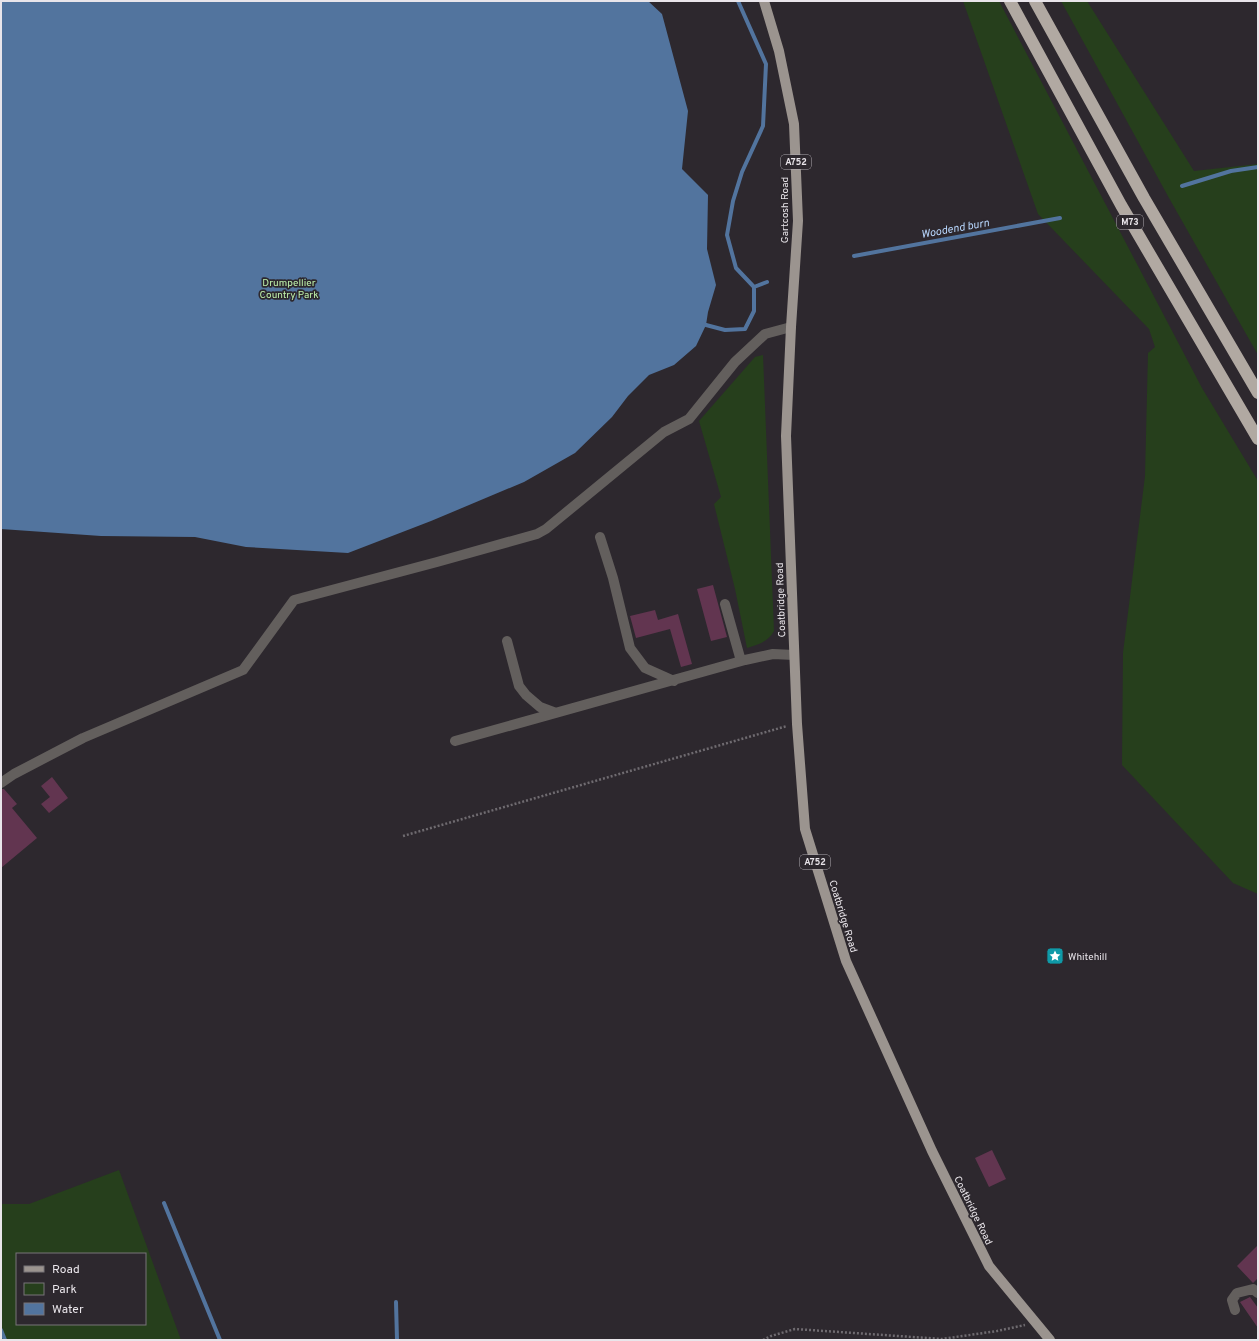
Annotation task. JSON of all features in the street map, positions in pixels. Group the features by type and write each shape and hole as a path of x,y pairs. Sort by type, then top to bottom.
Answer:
{"highway":[{"name":"M73","path":"1010,1 1120,205 1258,439"},
{"name":"M73","path":"1035,1 1144,198 1258,393"}],"main road":[{"name":"Gartcosh Road","path":"764,1 779,50 794,124 798,221 791,327"},
{"name":"Coatbridge Road","path":"791,327 786,436 797,724 805,830 846,961 932,1151 989,1266 1050,1340"}],"street":[{"path":"1,783 14,774 83,738 243,670 294,600 537,534 664,432 689,419 735,362 765,334 791,327"},
{"path":"600,537 613,578 630,648 645,668 674,681"},
{"path":"725,604 741,661"},
{"path":"507,640 519,686 526,695 540,707 556,713"},
{"path":"455,741 674,681 741,661 773,654 794,655"},
{"path":"1235,1310 1232,1300 1237,1293 1253,1289 1258,1293"}],"path":[{"path":"403,836 797,724"},
{"path":"763,1340 795,1329 942,1339 997,1331 1036,1322"}],"green space":[{"path":"963,1 999,1 1202,388 1258,481 1258,894 1233,883 1122,765 1123,653 1145,476 1148,353 1155,347 1149,329 1038,214"},
{"path":"1061,1 1087,1 1194,171 1258,164 1258,355 1169,198"},
{"path":"763,355 774,631 766,640 747,648 735,589 714,504 721,497 699,421 755,357"},
{"path":"119,1170 181,1340 1,1340 1,1204 29,1204"}],"water":[{"name":"Drumpellier Country Park","path":"1,1 648,1 662,14 688,111 682,169 708,195 707,249 716,285 708,312 706,325 696,346 674,365 649,375 628,396 612,417 575,453 524,482 431,521 348,553 246,547 195,537 101,536 1,529"}],"building":[{"path":"713,585 727,637 711,641 697,589"},
{"path":"655,610 658,620 678,614 692,664 681,667 670,629 636,638 630,616"},
{"path":"52,777 68,798 49,813 41,804 50,797 41,786"},
{"path":"1,789 4,789 17,804 12,808 37,838 1,868"},
{"path":"992,1150 1006,1179 989,1187 975,1158"},
{"path":"1258,1245 1258,1278 1253,1283 1237,1266"},
{"path":"1250,1297 1258,1308 1258,1328 1240,1302"}],"waterway":[{"path":"738,1 766,64 763,126 742,172 733,201 727,235 736,268 754,287"},
{"name":"Woodend burn","path":"1182,186 1231,171 1258,167"},
{"name":"Woodend burn","path":"854,256 1060,218"},
{"name":"Woodend burn","path":"706,325 725,330 745,329 754,311 754,287 767,282"},
{"path":"164,1203 220,1340"},
{"path":"396,1302 397,1340"},
{"path":"1,1330 5,1340"}],"place":[{"name":"Whitehill","path":"1055,956"}]}
